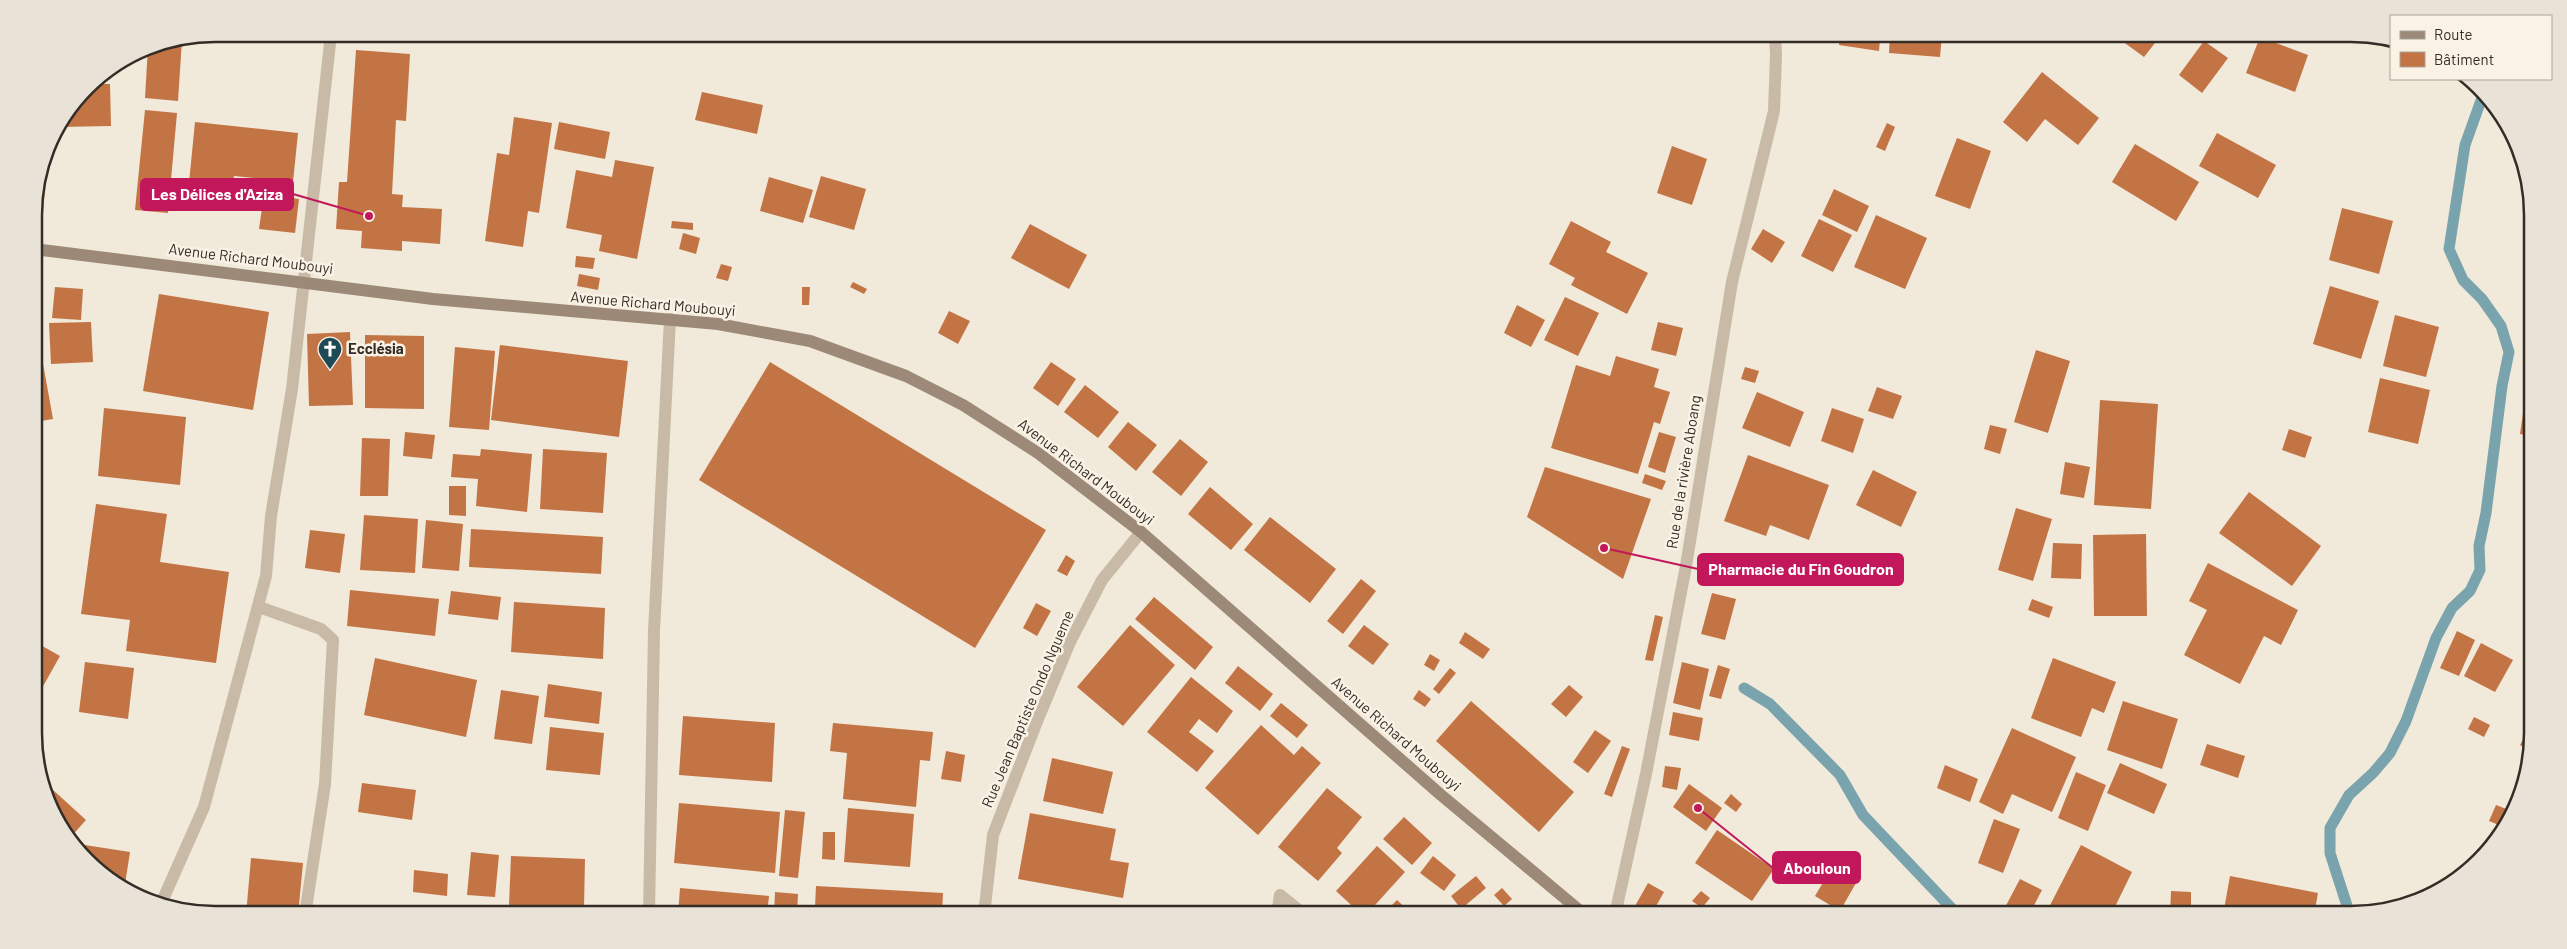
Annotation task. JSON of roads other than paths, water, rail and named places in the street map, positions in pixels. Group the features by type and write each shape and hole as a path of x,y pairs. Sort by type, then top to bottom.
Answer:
{"street":[{"path":"164,898 204,807 266,576 271,516 292,389 330,42"},
{"name":"Rue de la rivière Aboang","path":"1617,906 1646,774 1686,566 1732,282 1774,111 1775,42"},
{"name":"Avenue Richard Moubouyi","path":"43,250 303,281 433,299 575,313 670,318 728,326 810,341 906,376 963,405 1038,453 1141,532 1441,795 1574,906"},
{"path":"649,906 654,631 670,318"},
{"name":"Rue Jean Baptiste Ondo Ngueme","path":"985,906 993,836 1070,642 1102,580 1141,532"},
{"path":"259,607 321,629 334,640 325,784 306,906"},
{"path":"1278,906 1280,895 1294,906"}],"waterway":[{"path":"2347,906 2330,853 2330,828 2349,795 2373,773 2390,753 2406,721 2436,638 2452,608 2470,591 2480,570 2479,546 2486,513 2502,386 2509,352 2501,326 2482,299 2463,280 2449,249 2465,145 2481,101"},
{"path":"1744,688 1770,704 1840,775 1863,815 1949,906"}],"place":[{"name":"Les Délices d'Aziza","path":"369,216"},
{"name":"Ecclésia","path":"330,370"},
{"name":"Pharmacie du Fin Goudron","path":"1604,548"},
{"name":"Abouloun","path":"1698,808"}]}
